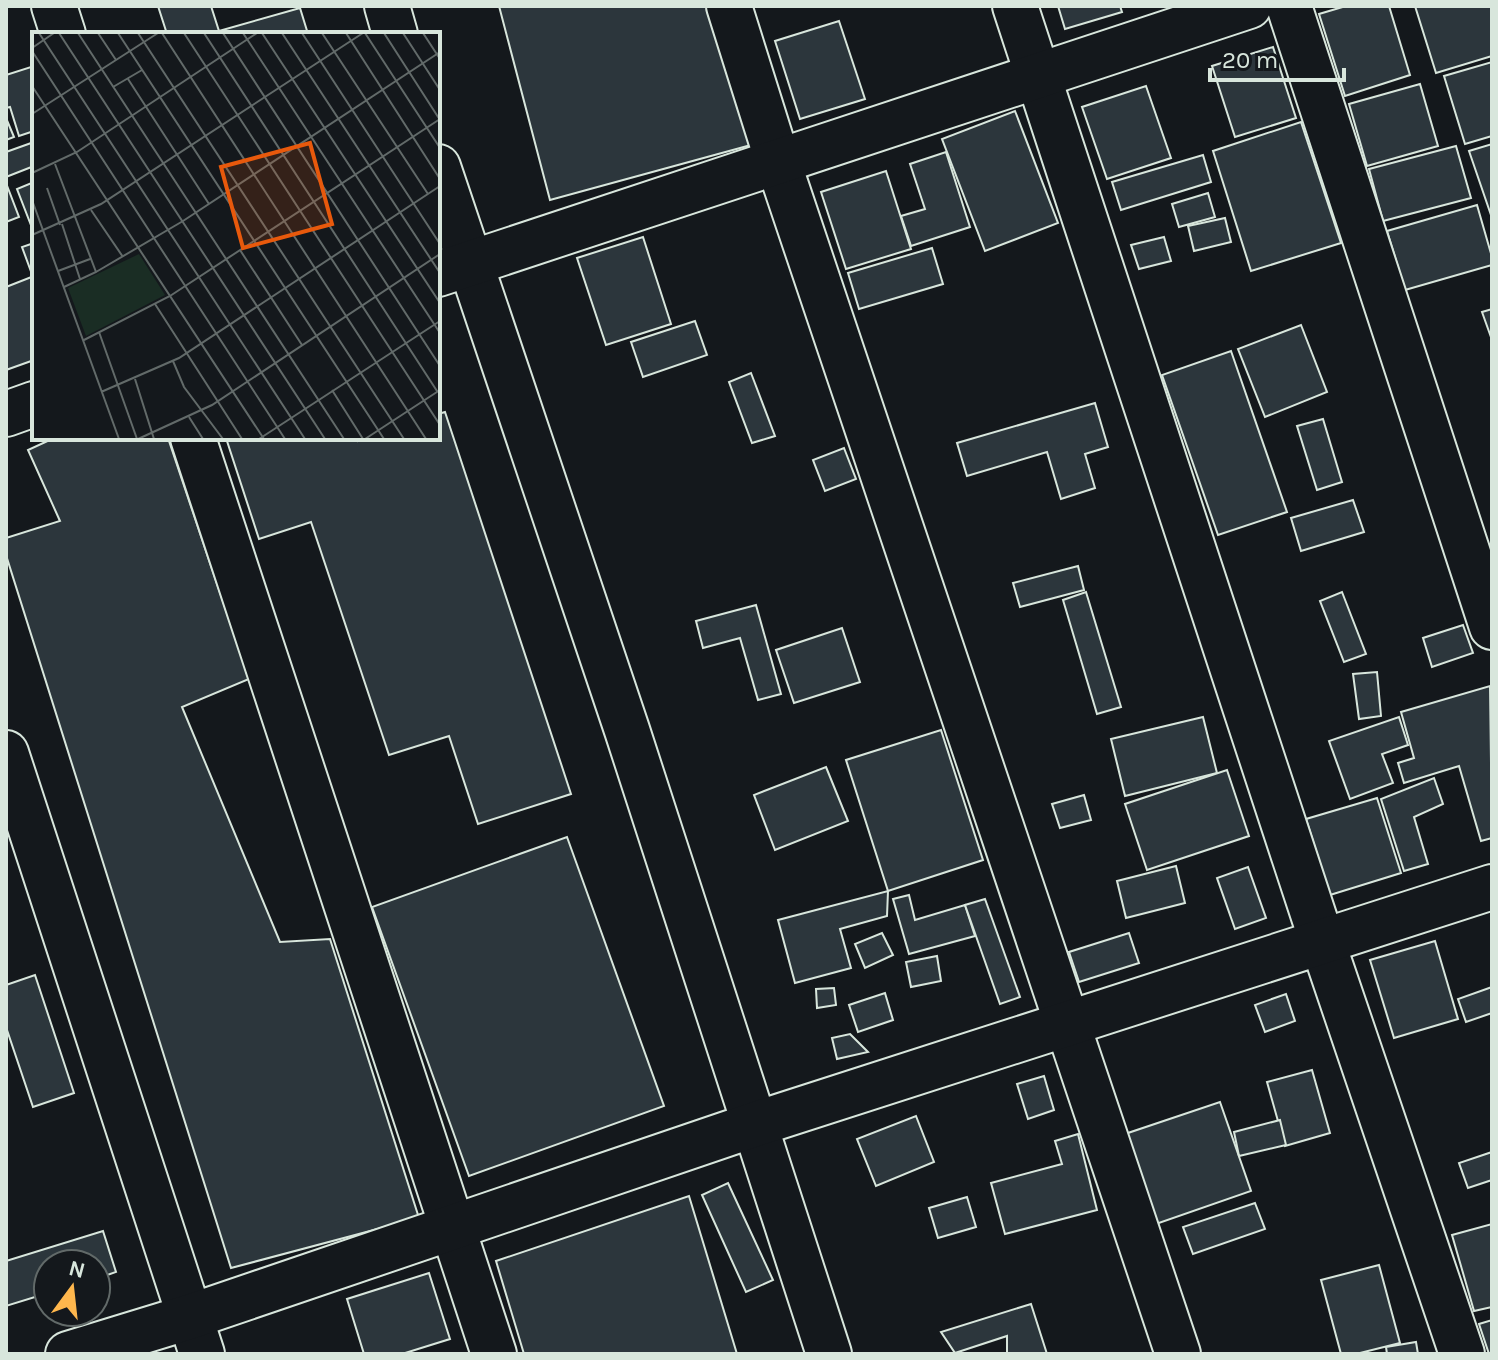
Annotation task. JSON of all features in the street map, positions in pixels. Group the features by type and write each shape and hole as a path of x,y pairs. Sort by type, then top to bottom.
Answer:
{"street":[{"path":"54,6 62,32"},
{"path":"387,6 394,32"},
{"path":"729,6 778,162 1178,1354"},
{"path":"1015,6 1322,941 1462,1354"},
{"path":"454,270 1249,6"},
{"path":"1289,6 1492,627"},
{"path":"440,180 454,270 622,715 829,1354"},
{"path":"6,414 32,405"},
{"path":"194,440 494,1354"},
{"path":"6,753 196,1336"},
{"path":"68,1354 196,1336 452,1228 756,1124 1492,887"}],"building":[{"path":"158,6 211,6 219,31 300,8 307,32 166,32"},
{"path":"499,6 708,6 751,145 550,200"},
{"path":"1058,6 1120,6 1122,12 1065,29"},
{"path":"1346,6 1389,6 1410,75 1345,96 1319,14"},
{"path":"1415,6 1492,6 1492,56 1436,73"},
{"path":"839,21 865,99 800,119 775,41"},
{"path":"1273,47 1296,118 1235,137 1212,66"},
{"path":"1492,62 1492,136 1465,144 1444,76"},
{"path":"32,67 32,132 19,136 10,107 6,108 6,75"},
{"path":"1420,84 1438,146 1367,166 1349,104"},
{"path":"1146,86 1171,158 1107,179 1082,107"},
{"path":"1015,111 1058,223 985,251 942,139"},
{"path":"6,118 14,137 6,140"},
{"path":"1301,122 1341,243 1251,271 1213,151"},
{"path":"32,143 32,167 6,177 6,152"},
{"path":"1492,144 1492,218 1469,151"},
{"path":"1456,146 1471,198 1383,221 1369,169"},
{"path":"946,152 970,227 911,246 901,216 925,209 910,164"},
{"path":"1203,155 1211,182 1121,210 1112,182"},
{"path":"886,171 911,249 846,269 821,192"},
{"path":"6,183 19,217 6,222"},
{"path":"32,183 32,228 17,189"},
{"path":"1208,193 1215,217 1179,227 1172,204"},
{"path":"1477,205 1492,265 1405,290 1387,231"},
{"path":"1225,218 1231,242 1194,251 1188,226"},
{"path":"643,237 671,324 606,345 577,258"},
{"path":"1164,237 1171,261 1139,269 1131,245"},
{"path":"32,244 32,274 22,247"},
{"path":"932,248 943,284 859,309 848,273"},
{"path":"32,277 32,361 6,370 6,287"},
{"path":"1492,309 1492,340 1482,312"},
{"path":"695,321 707,355 643,377 631,342"},
{"path":"1301,325 1327,392 1265,417 1238,349"},
{"path":"1231,351 1287,512 1218,535 1162,375"},
{"path":"751,373 775,436 752,443 729,382"},
{"path":"1095,403 1108,447 1085,454 1095,488 1061,499 1047,452 967,476 957,443"},
{"path":"445,412 571,794 478,824 449,736 389,755 311,522 259,539 227,440 440,440 440,413"},
{"path":"1323,419 1342,482 1317,490 1297,426"},
{"path":"50,440 169,440 249,679 182,707 280,942 330,939 419,1218 231,1268 6,555 6,538 60,521 28,450"},
{"path":"844,448 856,479 825,491 813,460"},
{"path":"1353,500 1364,532 1301,551 1291,518"},
{"path":"1078,566 1084,590 1020,607 1013,583"},
{"path":"1086,592 1121,707 1097,714 1063,600"},
{"path":"1342,592 1366,654 1344,662 1320,601"},
{"path":"756,605 781,694 758,700 740,638 703,648 696,621"},
{"path":"1463,625 1473,653 1432,667 1423,638"},
{"path":"842,628 860,682 794,703 776,650"},
{"path":"1377,672 1381,716 1359,719 1353,674"},
{"path":"1490,686 1492,838 1481,841 1459,766 1404,783 1398,763 1414,758 1401,712"},
{"path":"1203,717 1217,773 1125,796 1111,739"},
{"path":"1399,717 1408,745 1382,754 1393,783 1350,799 1329,741"},
{"path":"941,730 983,860 888,891 846,760"},
{"path":"826,767 848,821 775,850 754,795"},
{"path":"1227,770 1249,836 1147,870 1125,804"},
{"path":"1434,778 1443,804 1414,817 1428,864 1404,871 1381,799"},
{"path":"1084,795 1091,820 1060,828 1052,804"},
{"path":"1377,798 1401,873 1330,895 1306,819"},
{"path":"567,837 664,1106 469,1176 372,907"},
{"path":"1176,866 1185,903 1126,918 1117,881"},
{"path":"1248,867 1266,918 1235,929 1217,878"},
{"path":"888,891 887,916 840,929 851,968 795,983 778,920"},
{"path":"909,895 915,920 965,905 975,936 909,954 893,899"},
{"path":"985,899 1020,997 1000,1004 965,905"},
{"path":"882,933 893,955 865,968 855,944"},
{"path":"1129,933 1139,963 1079,982 1069,952"},
{"path":"1435,941 1458,1019 1394,1038 1370,960"},
{"path":"937,956 941,981 911,987 906,962"},
{"path":"35,975 74,1093 33,1107 6,1027 6,985"},
{"path":"1492,987 1492,1013 1466,1022 1458,999"},
{"path":"834,988 836,1005 817,1008 816,989"},
{"path":"885,993 893,1020 858,1032 849,1005"},
{"path":"1286,994 1295,1021 1265,1032 1255,1005"},
{"path":"850,1034 868,1052 837,1059 832,1038"},
{"path":"1312,1070 1330,1133 1285,1146 1267,1082"},
{"path":"1044,1076 1054,1110 1028,1119 1017,1084"},
{"path":"1220,1102 1251,1191 1156,1224 1125,1134"},
{"path":"916,1116 934,1162 876,1186 857,1139"},
{"path":"1280,1120 1286,1145 1239,1156 1234,1132"},
{"path":"1078,1134 1097,1210 1005,1234 991,1183 1062,1164 1055,1141"},
{"path":"1492,1152 1492,1180 1468,1188 1459,1163"},
{"path":"728,1183 773,1280 746,1292 702,1195"},
{"path":"689,1196 737,1354 524,1354 496,1261"},
{"path":"967,1197 976,1227 938,1238 929,1208"},
{"path":"1255,1203 1265,1229 1193,1254 1183,1227"},
{"path":"1492,1224 1492,1307 1474,1311 1452,1235"},
{"path":"103,1231 108,1248 48,1248"},
{"path":"32,1253 32,1298 6,1306 6,1261"},
{"path":"1379,1265 1400,1343 1356,1354 1341,1354 1321,1280"},
{"path":"429,1273 450,1339 402,1354 364,1354 347,1299"},
{"path":"1031,1304 1047,1354 1007,1354 1007,1336 955,1353 941,1332"},
{"path":"1492,1320 1492,1354 1489,1354 1479,1324"},
{"path":"1416,1342 1418,1354 1387,1354 1386,1347"}]}
